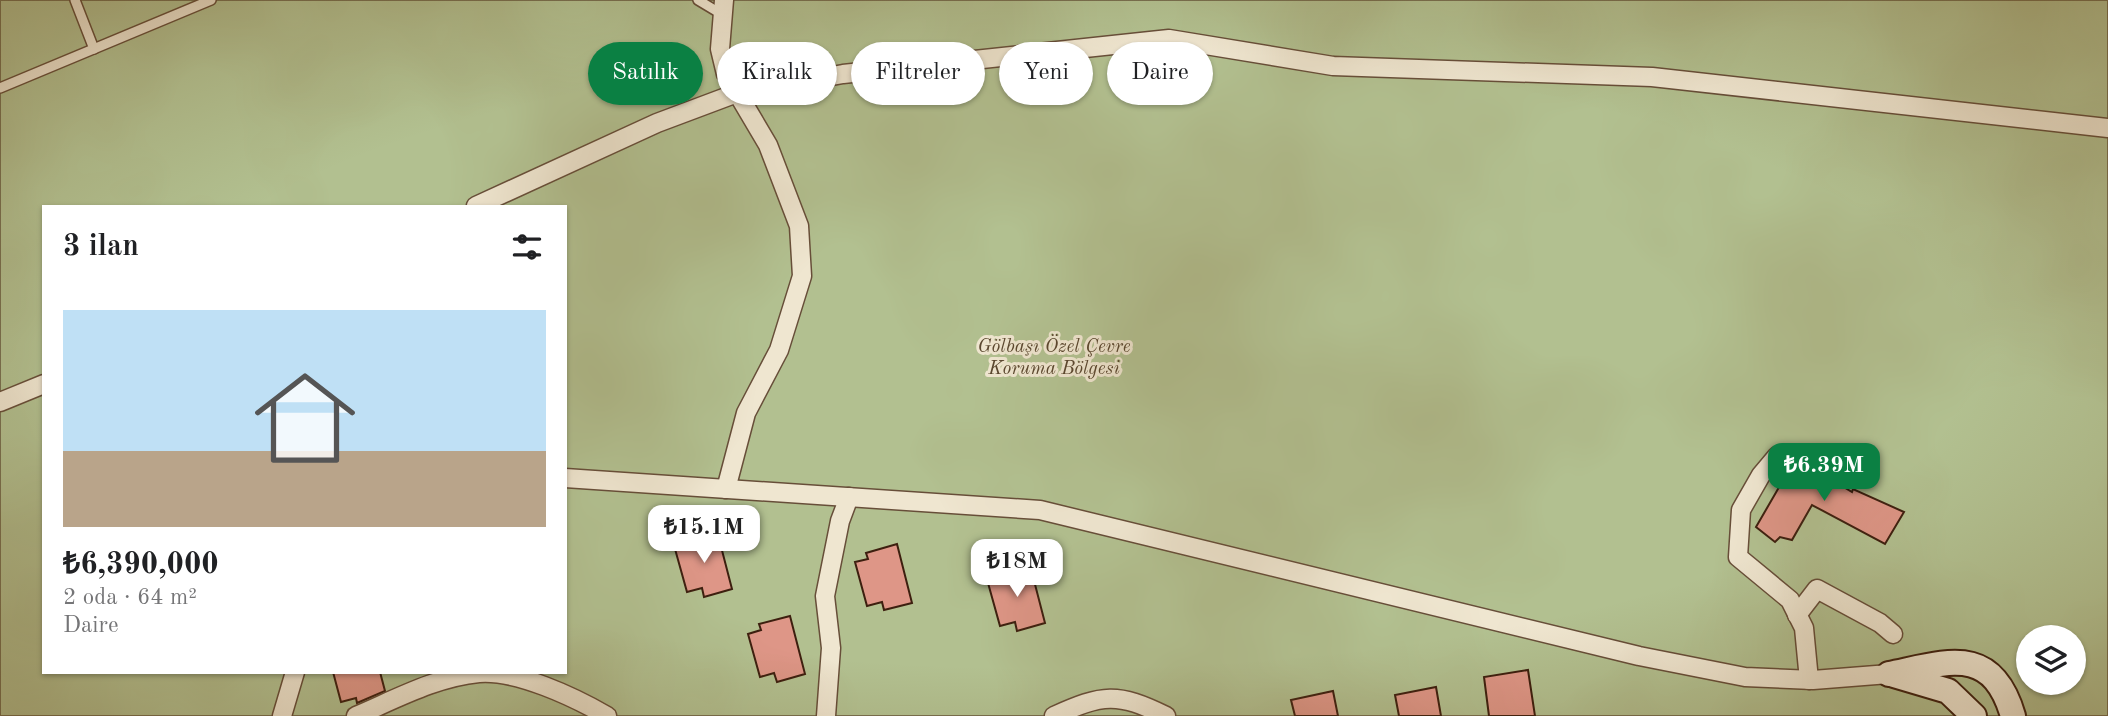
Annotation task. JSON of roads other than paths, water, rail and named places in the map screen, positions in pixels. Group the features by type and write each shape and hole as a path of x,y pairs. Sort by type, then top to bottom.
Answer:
{"street":[{"path":"720,42 723,7"},
{"path":"837,75 1169,39 1334,66 1652,77 2108,128"},
{"path":"478,205 657,123 717,100"},
{"path":"726,489 746,413 779,350 802,276 799,226 768,145 744,105"},
{"path":"0,402 42,385"},
{"path":"1777,456 1761,475 1741,510 1738,557 1790,600 1804,628 1809,680"},
{"path":"567,478 1040,510 1639,656 1745,677 1809,680 1889,674 1957,660 1985,668 2006,693 2013,716"},
{"path":"826,716 831,648 825,596 840,521 849,497"},
{"path":"1797,615 1817,589 1880,623 1893,634"},
{"path":"282,716 294,674"},
{"path":"356,716 443,680 475,674"},
{"path":"502,674 582,702 607,716"},
{"path":"1889,674 1948,691 1974,716"},
{"path":"1054,716 1083,703 1122,698 1166,716"}],"lane":[{"path":"75,0 94,49"},
{"path":"698,0 723,7"},
{"path":"0,88 205,1"}],"park label":[{"name":"Gölbaşı Özel Çevre Koruma Bölgesi","path":"1054,358"}]}
